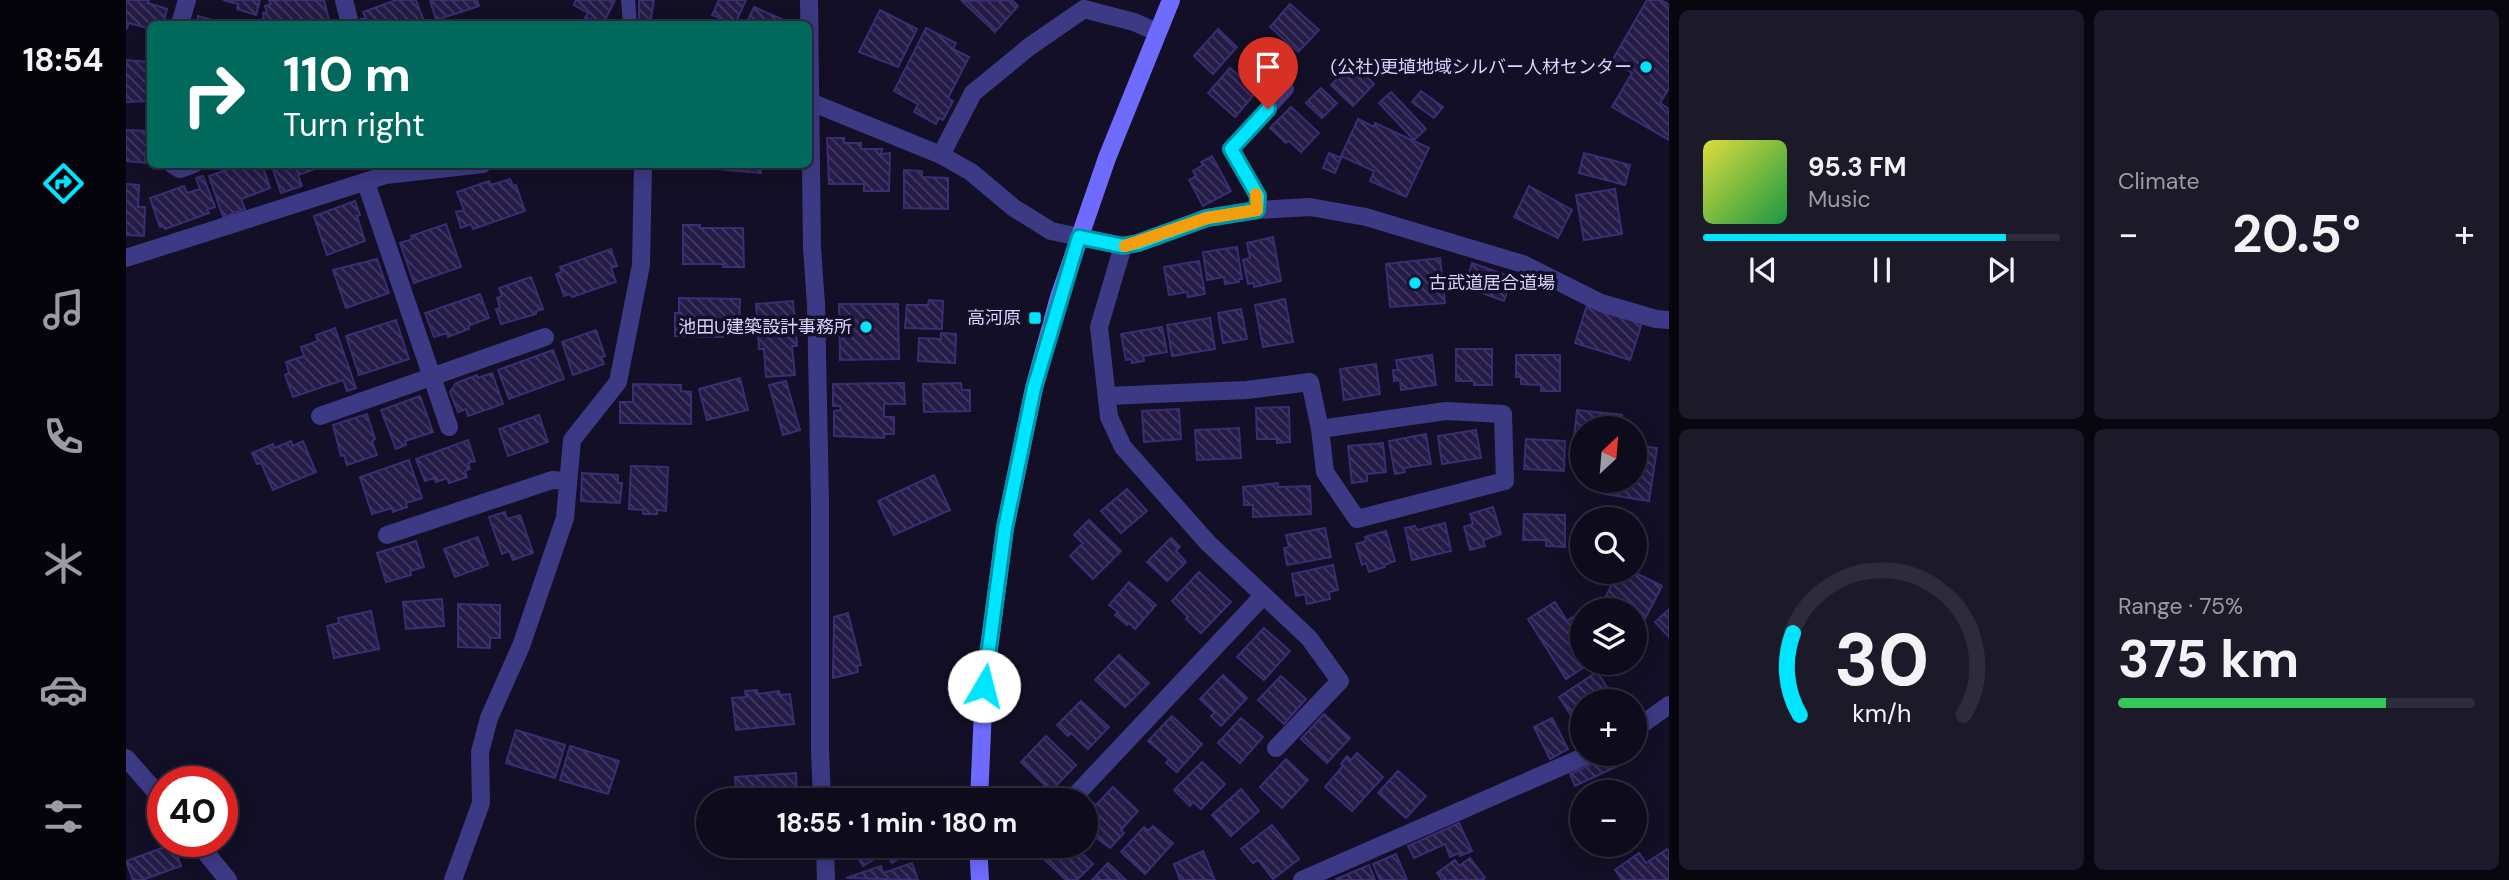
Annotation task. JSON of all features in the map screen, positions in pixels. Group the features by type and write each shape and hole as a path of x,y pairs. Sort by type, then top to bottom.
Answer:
{"street":[{"path":"181,21 187,0"},
{"path":"344,0 349,21"},
{"path":"809,0 809,21"},
{"path":"980,788 984,686 1005,528 1034,388 1079,237 1107,158 1171,0"},
{"path":"942,155 973,93 1029,47 1084,9 1134,22 1157,32"},
{"path":"812,103 942,155 971,172 1014,208 1051,231 1123,246 1207,218 1257,210 1310,207 1367,217 1523,264 1601,303 1656,319 1669,320"},
{"path":"126,258 386,175 448,168"},
{"path":"453,880 481,803 480,752 489,718 521,646 565,518 572,440 618,382 641,265 643,168"},
{"path":"810,168 817,331 822,788"},
{"path":"366,183 449,427"},
{"path":"1123,246 1099,327 1108,417 1123,447 1208,543 1309,638 1340,681 1276,748"},
{"path":"320,416 545,337"},
{"path":"1107,396 1247,390 1310,382 1320,429 1325,472 1357,519 1505,481 1503,414 1446,411 1320,429"},
{"path":"387,535 552,480 567,481"},
{"path":"1082,788 1263,596"},
{"path":"1647,721 1669,705"},
{"path":"126,758 147,782"},
{"path":"1308,879 1570,763"},
{"path":"209,857 228,880"},
{"path":"826,858 827,880"},
{"path":"979,858 980,880"}],"lane":[{"path":"628,0 630,21"},
{"path":"1257,210 1258,196 1231,149 1287,89"}],"building":[{"path":"126,0 149,0 148,3 167,9 164,21 147,21 147,28 129,23 126,30"},
{"path":"223,0 260,0 256,15 237,9 238,4"},
{"path":"269,0 324,0 329,21 257,21 264,19 263,13 267,12 265,6 271,4"},
{"path":"396,0 416,0 424,21 362,21 366,18 363,12"},
{"path":"430,0 477,0 479,6 436,20"},
{"path":"576,0 615,0 604,21 585,18 588,13 574,5"},
{"path":"639,0 654,0 650,21 639,21"},
{"path":"719,0 746,0 736,21 727,21 712,15"},
{"path":"1012,0 1018,6 995,32 962,1"},
{"name":"(公社)更埴地域シルバー人材センター","path":"1647,0 1661,0 1669,5 1669,88 1660,103 1669,109 1669,140 1612,107 1632,73 1612,61"},
{"path":"1290,4 1319,30 1298,52 1270,27"},
{"path":"754,7 784,20 784,21 747,21"},
{"path":"880,10 917,29 898,67 859,52"},
{"path":"198,16 216,21 197,21"},
{"path":"926,28 956,43 953,49 969,57 948,98 953,101 943,120 939,118 936,124 914,112 918,104 894,91"},
{"path":"1218,29 1237,47 1213,74 1194,56"},
{"path":"126,60 147,62 147,101 126,102"},
{"path":"1355,65 1374,84 1353,106 1331,85"},
{"path":"1230,68 1257,91 1235,117 1208,93"},
{"path":"1321,88 1337,103 1322,118 1306,103"},
{"path":"1421,91 1443,107 1434,118 1412,102"},
{"path":"1391,92 1426,129 1414,140 1379,103"},
{"path":"1291,107 1319,133 1301,152 1270,128"},
{"path":"1358,119 1374,127 1375,123 1429,148 1406,197 1370,181 1374,171 1341,156"},
{"path":"126,130 147,131 145,163 126,161"},
{"path":"827,138 844,138 844,143 861,143 861,149 882,149 881,154 890,153 889,191 864,191 864,184 829,184"},
{"path":"1329,153 1341,158 1335,173 1323,168"},
{"path":"1584,153 1630,165 1625,185 1579,173"},
{"path":"1212,156 1231,191 1203,206 1189,180 1196,176 1193,171 1203,165 1201,162"},
{"path":"232,168 263,168 270,188 241,199 245,209 223,217 209,176"},
{"path":"272,168 318,168 298,175 302,186 281,193"},
{"path":"761,168 761,173 717,169"},
{"path":"904,170 922,171 922,177 948,178 948,209 904,208"},
{"path":"203,176 215,207 207,210 209,213 165,229 160,227 150,198 184,186 187,193 200,189 196,178"},
{"path":"510,179 513,186 516,185 525,211 473,229 471,224 461,228 456,212 464,210 457,192 489,181 491,185"},
{"path":"126,184 139,185 138,207 145,207 144,236 126,235"},
{"path":"1529,186 1572,210 1558,238 1514,217"},
{"path":"1615,189 1622,234 1584,240 1576,195"},
{"path":"355,201 365,241 327,255 314,216"},
{"path":"446,224 461,267 414,283 400,243 413,239 411,236"},
{"path":"683,225 700,225 700,228 743,228 744,267 683,264"},
{"path":"1273,237 1281,281 1254,287 1254,283 1248,284 1243,260 1250,258 1247,243"},
{"path":"1237,247 1242,279 1225,284 1224,277 1207,280 1203,252"},
{"path":"611,249 617,266 611,268 616,282 572,297 570,294 564,296 556,274 562,272 560,267"},
{"name":"古武道居合道場","path":"1440,258 1445,303 1390,307 1386,264"},
{"path":"377,259 389,293 346,308 333,270"},
{"path":"1199,261 1205,294 1188,297 1187,292 1169,295 1164,267"},
{"path":"1472,263 1512,277 1504,301 1465,287"},
{"path":"531,277 543,309 536,311 536,314 501,324 496,309 500,308 497,298 502,296 499,288"},
{"path":"480,294 489,318 448,337 447,333 434,337 425,313"},
{"path":"679,298 740,299 739,333 723,332 723,337 675,336 675,313 679,313"},
{"path":"1285,299 1293,342 1263,347 1255,305"},
{"path":"929,300 943,301 942,329 905,328 907,305 928,305"},
{"path":"793,301 797,346 792,346 795,375 766,377 764,349 759,349 756,304"},
{"path":"839,304 898,304 899,359 840,360"},
{"path":"1587,305 1642,323 1630,360 1575,343"},
{"path":"1241,309 1247,339 1223,343 1218,313"},
{"path":"1210,318 1215,349 1172,356 1167,325"},
{"path":"396,320 409,359 359,375 346,336"},
{"path":"1162,327 1167,352 1143,356 1144,361 1132,363 1131,359 1126,360 1121,334"},
{"path":"335,328 356,388 347,391 343,380 293,397 285,375 289,373 286,362 304,356 301,347 318,341 316,335"},
{"path":"596,330 605,356 601,357 604,364 573,375 562,342"},
{"path":"941,333 956,334 955,363 918,361 919,338 941,339"},
{"path":"1456,349 1492,349 1492,385 1456,381"},
{"path":"553,350 564,379 509,399 498,370"},
{"path":"1432,355 1436,385 1401,390 1400,380 1394,381 1393,370 1398,370 1396,360"},
{"path":"1516,355 1560,355 1560,391 1541,391 1541,385 1521,384 1521,377 1516,377"},
{"path":"1376,364 1380,394 1344,400 1340,369"},
{"path":"492,373 503,404 468,416 466,409 458,412 450,392 456,383"},
{"path":"740,378 748,410 707,420 699,389"},
{"path":"786,381 800,430 783,435 769,385"},
{"path":"904,383 905,404 884,404 884,417 894,417 894,434 884,434 884,438 834,436 834,411 841,410 840,406 833,406 833,384"},
{"path":"961,383 962,390 970,390 970,411 924,412 923,384"},
{"path":"633,384 681,385 681,391 691,392 691,424 620,423 620,402 633,402"},
{"path":"420,396 433,432 405,441 406,445 396,449 381,410"},
{"path":"1289,407 1290,442 1277,443 1277,439 1257,439 1256,408"},
{"path":"1179,409 1181,439 1144,442 1142,411"},
{"path":"1577,410 1622,415 1622,416 1576,416"},
{"path":"367,414 377,455 347,465 344,455 341,456 333,425"},
{"path":"539,415 548,442 508,456 499,429"},
{"path":"1239,428 1241,458 1197,460 1195,430"},
{"path":"1476,430 1481,458 1442,464 1438,436"},
{"path":"1426,434 1431,464 1404,468 1405,472 1395,474 1389,441"},
{"path":"1526,439 1565,441 1564,471 1524,469"},
{"path":"468,440 475,461 468,463 470,469 465,471 467,477 449,483 447,478 436,482 434,478 425,481 416,459"},
{"path":"291,441 293,446 303,441 316,472 273,490 261,463 257,464 252,453 273,444 274,448"},
{"path":"1383,443 1386,472 1367,474 1367,481 1352,483 1348,446"},
{"path":"1647,447 1657,448 1649,501 1604,494 1647,494"},
{"path":"409,460 422,498 406,503 407,507 393,512 392,508 372,514 360,477"},
{"path":"631,466 668,467 666,511 657,510 657,514 643,514 643,510 629,509"},
{"path":"582,473 618,475 618,483 622,483 620,503 581,501"},
{"path":"934,475 950,510 894,535 878,501"},
{"path":"1278,483 1278,487 1310,486 1311,514 1253,517 1253,505 1244,505 1243,487"},
{"path":"1127,489 1147,511 1121,533 1101,511"},
{"path":"1493,507 1501,534 1483,540 1485,546 1470,550 1464,527 1473,524 1470,514"},
{"path":"505,512 507,519 520,515 533,553 513,560 509,551 502,554 489,517"},
{"path":"1524,514 1565,515 1565,547 1546,546 1546,540 1523,540"},
{"path":"1089,520 1121,551 1093,579 1070,556 1083,543 1074,535"},
{"path":"1445,523 1451,551 1412,560 1405,528 1415,526 1417,530"},
{"path":"1325,528 1331,557 1287,565 1284,548 1289,547 1286,535"},
{"path":"1386,531 1395,561 1369,572 1366,563 1362,565 1356,544 1366,541 1365,537"},
{"path":"478,537 488,565 455,577 444,549"},
{"path":"1171,538 1180,547 1176,551 1186,562 1167,581 1147,562"},
{"path":"416,541 424,567 410,571 411,575 386,582 377,553"},
{"path":"1333,565 1338,590 1329,592 1330,599 1307,604 1305,594 1296,596 1292,574"},
{"path":"1199,572 1231,602 1201,633 1172,601"},
{"path":"1647,578 1662,586 1647,615 1647,598 1605,598 1612,584 1647,584"},
{"path":"1129,582 1156,605 1135,629 1115,615 1118,612 1109,605"},
{"path":"442,599 444,626 406,629 403,602"},
{"path":"1555,602 1567,621 1570,619 1570,675 1572,675 1566,679 1528,619"},
{"path":"458,604 500,605 500,638 490,638 490,648 458,647"},
{"path":"1669,609 1669,637 1655,622"},
{"path":"371,611 379,649 334,658 327,626 339,623 338,618"},
{"path":"848,613 861,665 857,666 858,672 833,678 834,617"},
{"path":"1264,628 1290,651 1264,680 1237,657"},
{"path":"1119,655 1149,683 1125,707 1095,680"},
{"path":"1223,675 1247,698 1221,726 1211,716 1215,713 1200,699"},
{"path":"1592,675 1599,675 1608,689 1571,689"},
{"path":"1281,676 1306,699 1284,724 1258,700"},
{"path":"757,690 758,694 779,691 780,695 790,694 794,724 736,730 732,698 746,697 745,691"},
{"path":"1570,690 1570,714 1559,697"},
{"path":"1081,701 1109,727 1088,749 1071,733 1068,736 1057,725"},
{"path":"1324,714 1350,738 1327,763 1301,739"},
{"path":"1172,716 1202,744 1177,772 1166,763 1169,759 1148,741"},
{"path":"1241,718 1263,737 1240,763 1218,743"},
{"path":"1552,718 1568,749 1550,759 1534,727"},
{"path":"516,730 565,745 555,778 506,763"},
{"path":"1046,736 1076,765 1054,788 1048,788 1021,762"},
{"path":"570,746 619,761 608,794 560,780"},
{"path":"1357,753 1383,777 1352,811 1325,787 1343,766 1341,764 1347,756 1351,760"},
{"path":"1286,759 1308,780 1282,808 1260,787"},
{"path":"1202,762 1225,784 1201,809 1193,802 1190,806 1174,790"},
{"path":"1588,766 1616,767 1588,780 1572,780 1570,774"},
{"path":"1398,771 1426,796 1406,818 1378,793"},
{"path":"796,773 797,788 736,788 735,777"},
{"path":"1113,787 1138,811 1121,830 1124,833 1110,848 1098,839 1098,803"},
{"path":"1241,789 1259,811 1231,836 1212,815"},
{"path":"1459,823 1472,851 1450,857 1445,844 1414,858 1408,846"},
{"path":"1272,825 1299,859 1273,879 1258,860 1253,863 1241,849"},
{"path":"1153,826 1173,843 1145,874 1121,852 1144,827 1148,831"},
{"path":"1667,849 1669,880 1622,880 1615,870 1633,857 1642,857 1646,863"},
{"path":"1203,851 1215,880 1180,880 1174,864"},
{"path":"147,853 147,857 178,857 181,866 142,880 133,880 126,861"},
{"path":"1396,854 1407,880 1380,880 1373,864"},
{"path":"858,858 877,858 863,866"},
{"path":"1043,858 1087,858 1093,864 1077,880 1066,880"},
{"path":"1470,858 1485,878 1442,880 1437,873 1455,860 1459,866"},
{"path":"912,863 918,880 846,878 881,866 883,873"},
{"path":"1108,863 1126,880 1092,880"},
{"path":"1369,865 1375,880 1336,879"}],"slow traffic":[{"path":"1125,246 1207,218 1257,210 1256,194"}],"place":[{"name":"(公社)更埴地域シルバー人材センター","path":"1646,67"},
{"name":"古武道居合道場","path":"1415,283"},
{"name":"高河原","path":"1035,318"},
{"name":"池田U建築設計事務所","path":"866,327"}],"route":[{"path":"984,686 1005,528 1034,388 1079,237 1123,246 1207,218 1257,210 1258,196 1231,149 1268,109"}]}
